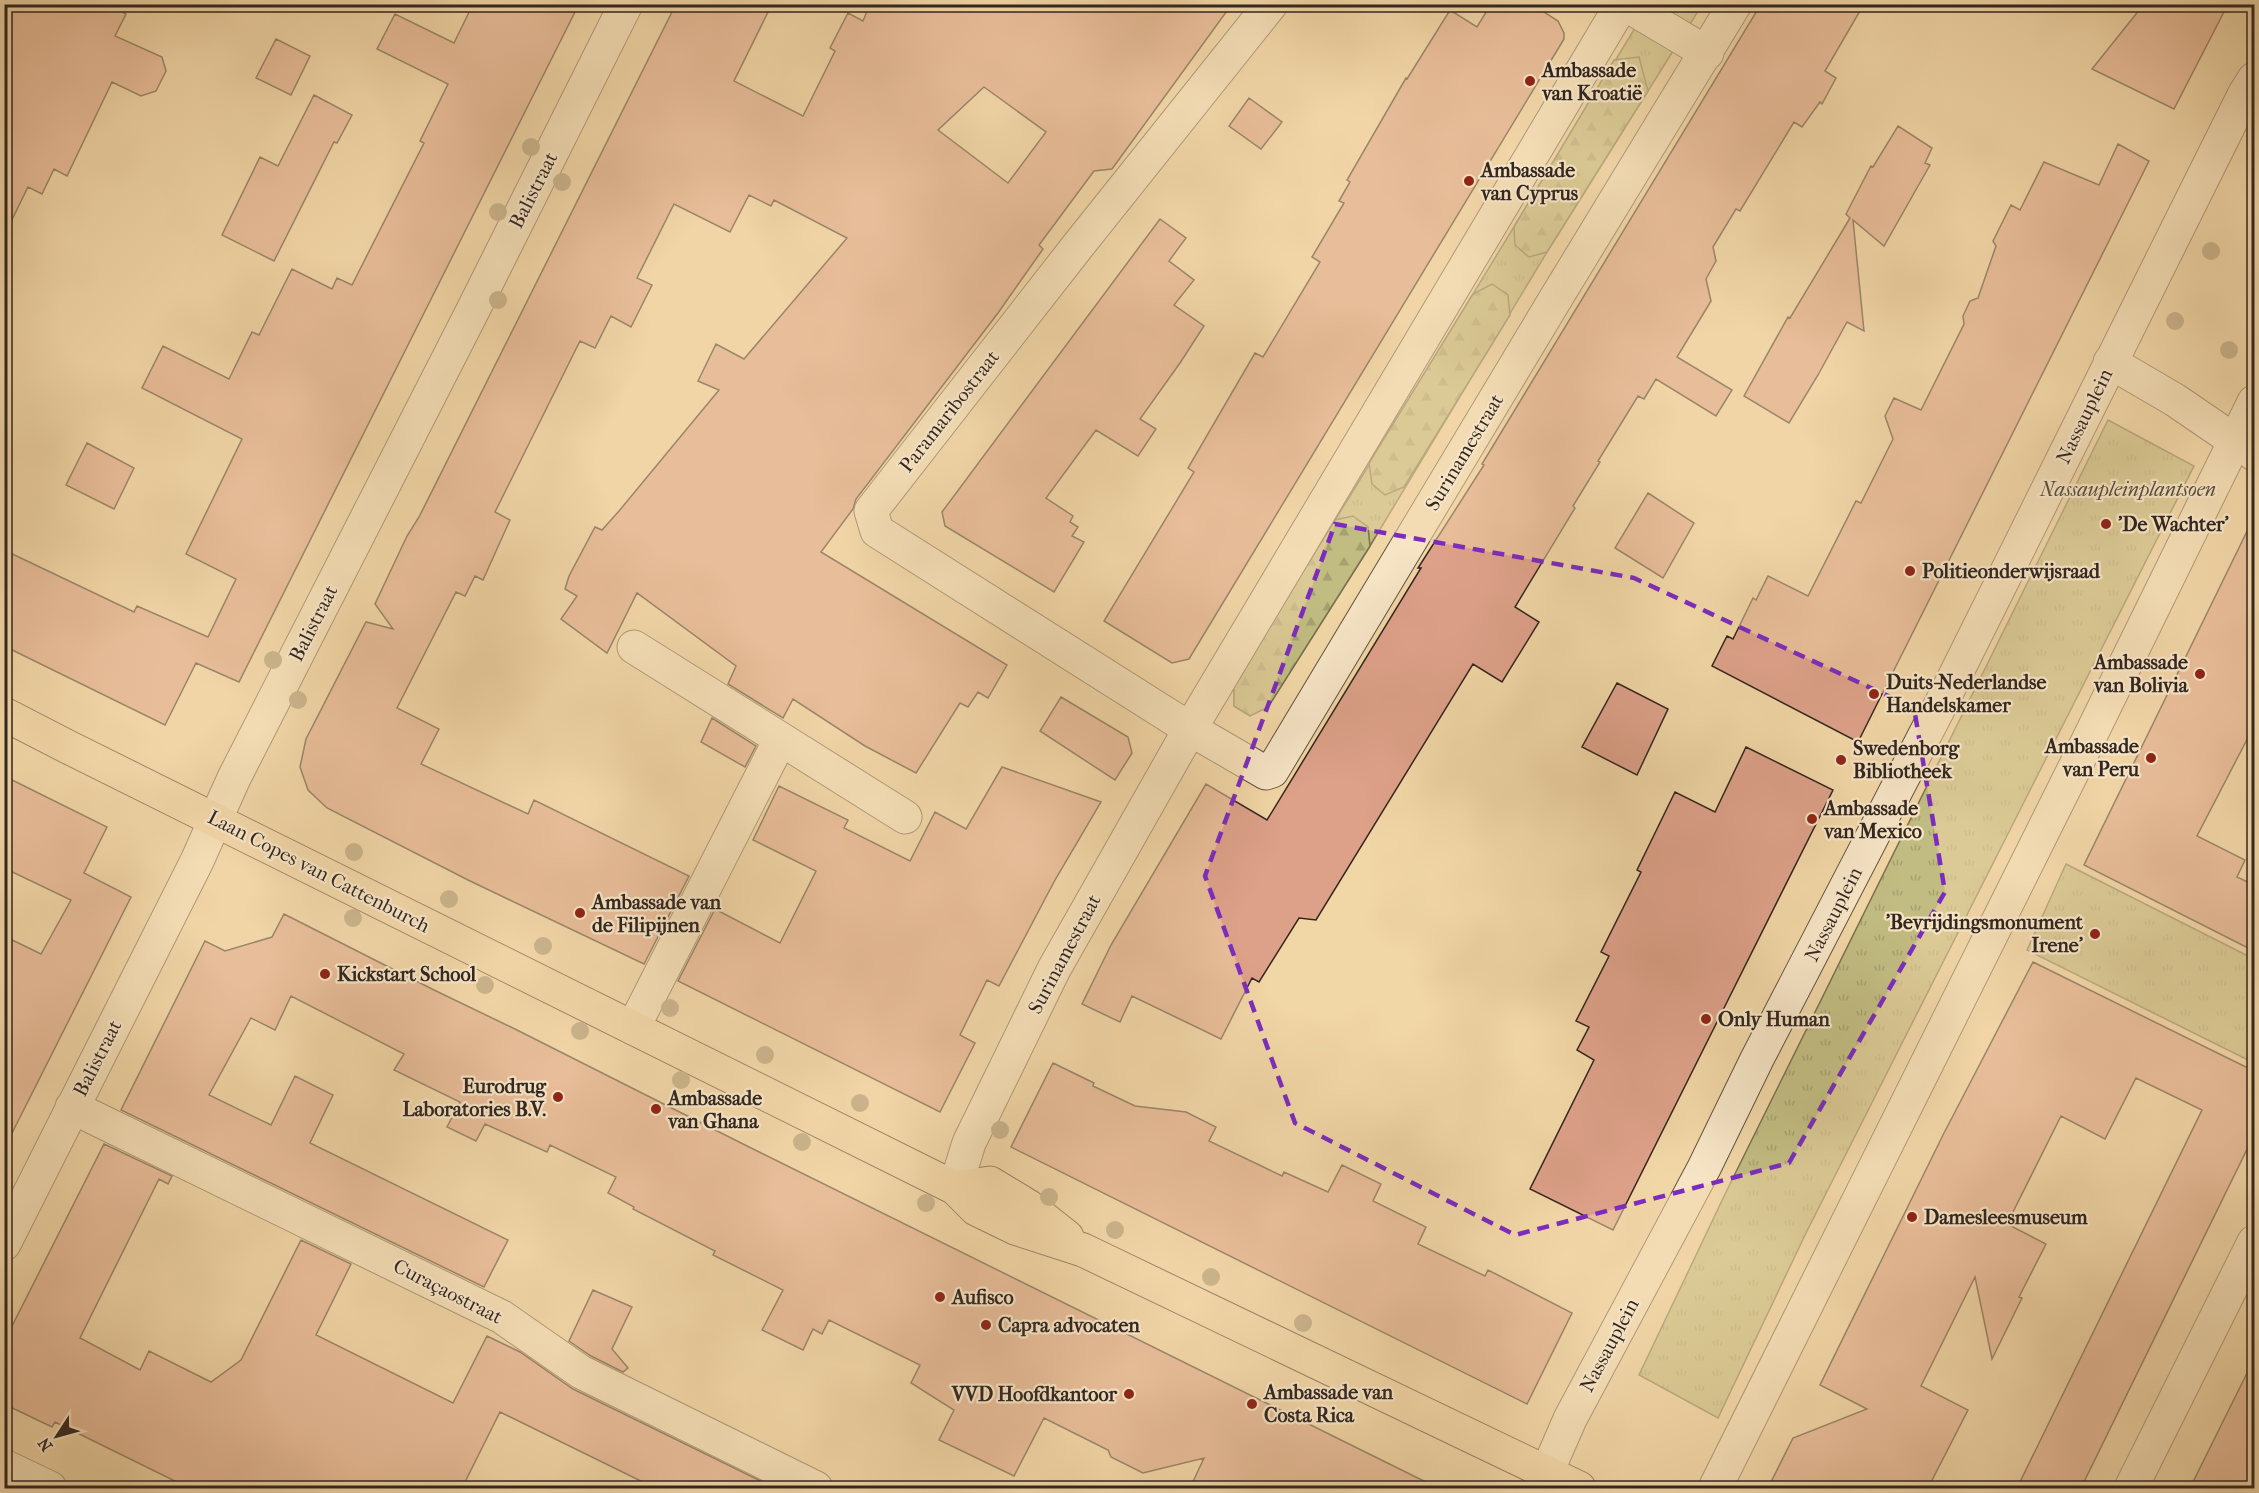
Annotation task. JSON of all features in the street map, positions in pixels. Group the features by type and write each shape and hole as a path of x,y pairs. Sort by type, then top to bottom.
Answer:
{"main road":[{"name":"Laan Copes van Cattenburch","path":"4,714 954,1188"},
{"path":"954,1188 990,1183 1028,1206 1083,1250 1543,1481 1578,1488"}],"street":[{"name":"Balistraat","path":"4,1244 216,820 234,778 626,4"},
{"name":"Paramaribostraat","path":"1190,729 877,531 872,511 1077,247 1271,4"},
{"name":"Surinamestraat","path":"954,1188 969,1143 1054,969 1190,729 1624,4 1707,53"},
{"name":"Surinamestraat","path":"1190,729 1266,773 1272,771 1556,298 1736,4"},
{"name":"Nassauplein","path":"1543,1481 1570,1419 1704,1168 1757,1059 1938,711 2110,362 2251,87"},
{"path":"2110,362 2175,400 2248,438"},
{"path":"1714,1488 2081,756 2248,438 2254,402"},
{"path":"634,647 905,817"},
{"path":"633,1028 780,740"},
{"name":"Curaçaostraat","path":"72,1107 502,1317 581,1372 816,1488"},
{"path":"2131,1488 2254,1242"},
{"path":"4,1466 50,1488"}],"highlighted area":[{"path":"1335,524 1634,578 1914,708 1945,892 1789,1163 1515,1235 1295,1123 1205,876"}],"green space":[{"path":"1649,5 1702,5 1547,252 1370,546 1268,707 1250,716 1234,706 1234,683"},
{"path":"1639,57 1648,91 1547,252 1529,257 1515,245 1514,227 1614,60"},
{"path":"1492,284 1508,295 1510,315 1404,487 1385,495 1372,484 1369,463 1473,294"},
{"name":"Nassaupleinplantsoen","path":"2108,420 2194,466 1806,1233 1718,1418 1639,1375 1727,1190"},
{"path":"1353,516 1368,527 1370,546 1268,707 1250,716 1234,706 1234,683 1335,520"},
{"path":"2066,864 2254,959 2254,1063 2027,950"}],"building":[{"path":"11,4 109,4 126,14 115,36 162,57 166,71 156,91 141,96 112,82 67,176 54,169 42,194 28,187 4,236 4,17"},
{"path":"473,4 579,4 239,682 196,663 165,725 4,646 4,550 134,612 137,606 208,637 236,579 186,554 242,439 142,388 163,346 229,379 252,332 259,335 292,269 332,289 337,278 352,285 424,143 420,141 448,84 377,49 395,14 454,43"},
{"path":"676,4 772,4 734,81 803,116 835,51 830,48 848,13 863,21 870,4 1232,4 1112,169 1094,171 1039,245 1043,249 998,313 856,499 853,509 821,552 1007,665 988,698 978,692 968,707 960,703 916,773 865,746 793,699 783,718 728,684 736,666 637,593 607,653 561,619 577,596 565,589 569,576 595,527 602,530 719,390 698,381 716,344 744,359 847,238 774,200 771,206 749,195 730,232 674,204 637,278 652,285 631,327 611,316 595,348 580,341 495,512 510,520 483,580 475,576 465,596 456,592 397,708 439,729 421,764 528,814 534,800 689,876 644,964 468,880 327,808 308,790 300,767 306,739 366,622 393,629 375,604 407,536 419,517","holes":["984,87 1046,132 1008,183 938,130"]},
{"path":"1491,4 1532,4 1558,21 1564,33 1564,39 1189,659 1172,663 1104,621 1194,472 1188,468 1255,353 1263,357 1320,262 1312,257 1344,203 1339,201 1350,182 1347,180 1406,78 1450,10 1477,27"},
{"path":"1761,4 1864,4 1825,71 1836,78 1822,104 1820,102 1802,127 1794,122 1740,211 1736,209 1713,247 1716,261 1706,279 1711,301 1677,357 1732,390 1716,416 1656,379 1644,399 1638,396 1598,461 1600,462 1573,506 1575,508 1515,607 1539,622 1502,682 1473,664 1316,920 1299,918 1259,982 1252,978 1221,1039 1132,996 1120,1022 1082,1004 1111,945 1206,784 1267,820"},
{"path":"2144,4 2228,4 2174,109 2092,69"},
{"path":"276,39 310,56 291,95 256,78"},
{"path":"314,95 352,115 337,143 334,142 274,261 222,235 260,157 278,166"},
{"path":"1249,98 1282,122 1261,149 1229,126"},
{"path":"1898,126 1932,148 1925,163 1930,165 1884,246 1853,220 1864,331 1847,322 1789,423 1744,396 1788,317 1790,318 1850,218 1846,214 1871,166 1873,167"},
{"path":"2118,144 2149,161 1858,742 1712,666 1727,636 1733,639 1753,598 1756,600 1768,576 1808,596 1856,501 1861,503 1893,439 1885,416 1894,398 1921,410 1964,324 1963,316 1970,301 1978,298 1996,246 1993,241 2011,205 2020,210 2044,162 2099,185"},
{"path":"1160,219 1186,238 1169,261 1194,280 1174,305 1204,326 1140,419 1156,429 1138,456 1096,430 1046,498 1073,516 1070,522 1078,527 1072,536 1084,542 1054,592 945,526 942,512"},
{"path":"87,443 134,468 114,509 66,485"},
{"path":"1648,493 1694,523 1663,578 1615,548"},
{"path":"2254,517 2254,726 2197,836 2245,860 2237,877 2254,885 2254,951 2084,865"},
{"path":"1617,683 1668,709 1637,775 1582,747"},
{"path":"1061,697 1128,737 1132,753 1115,780 1040,731"},
{"path":"712,718 756,746 745,767 701,742"},
{"path":"1746,747 1833,790 1613,1230 1530,1189 1594,1060 1577,1050 1589,1027 1576,1021 1609,956 1601,952 1641,872 1637,870 1675,792 1715,812"},
{"path":"1002,767 1101,802 1055,880 999,986 987,980 960,1035 975,1043 940,1112 678,981 715,909 780,943 816,871 753,840 779,786 848,820 844,828 910,861 935,812 966,829"},
{"path":"4,776 107,827 84,873 131,897 4,1149 4,936 41,954 71,900 4,868"},
{"path":"284,914 1438,1488 1190,1488 1204,1458 1143,1473 1111,1457 1108,1450 1044,1418 1014,1476 939,1440 954,1410 911,1383 920,1365 829,1320 822,1334 813,1329 803,1350 762,1330 783,1290 713,1255 715,1251 633,1209 634,1207 608,1193 616,1177 550,1145 547,1152 485,1124 476,1141 447,1127 460,1102 394,1070 404,1054 291,996 275,1030 251,1018 209,1095 271,1125 295,1076 333,1095 310,1143 508,1240 484,1287 121,1110 205,941 225,951 272,937"},
{"path":"2033,962 2254,1071 2254,1135 2081,1488 2017,1488 2202,1110 2136,1078 2105,1139 2061,1116 2007,1224 2046,1244 2019,1297 2022,1298 1992,1359 1975,1277 1921,1386 1968,1410 1928,1488 1768,1488 1793,1438 1867,1409 1820,1385 1944,1133"},
{"path":"1053,1063 1135,1106 1186,1112 1216,1127 1209,1141 1282,1176 1284,1172 1328,1192 1342,1165 1381,1184 1373,1201 1426,1227 1418,1244 1485,1276 1488,1270 1572,1313 1527,1404 1011,1147"},
{"path":"104,1144 172,1176 168,1184 159,1179 80,1338 140,1370 149,1351 211,1382 241,1360 301,1240 351,1264 316,1335 453,1403 487,1336 520,1352 573,1389 775,1488 655,1488 500,1412 462,1488 189,1488 55,1422 52,1427 4,1404 4,1342"},
{"path":"593,1290 632,1307 612,1349 628,1368 623,1372 591,1356 569,1341"},
{"path":"2254,1359 2254,1488 2190,1488"}],"place":[{"name":"Ambassade van Kroatië","path":"1530,81"},
{"name":"Ambassade van Cyprus","path":"1469,181"},
{"name":"'De Wachter'","path":"2106,524"},
{"name":"Politieonderwijsraad","path":"1910,571"},
{"name":"Ambassade van Bolivia","path":"2200,674"},
{"name":"Duits-Nederlandse Handelskamer","path":"1874,694"},
{"name":"Ambassade van Peru","path":"2151,758"},
{"name":"Swedenborg Bibliotheek","path":"1841,760"},
{"name":"Ambassade van Mexico","path":"1812,819"},
{"name":"Ambassade van de Filipijnen","path":"580,913"},
{"name":"'Bevrijdingsmonument Irene'","path":"2095,934"},
{"name":"Kickstart School","path":"325,974"},
{"name":"Only Human","path":"1706,1019"},
{"name":"Eurodrug Laboratories B.V.","path":"558,1097"},
{"name":"Ambassade van Ghana","path":"656,1109"},
{"name":"Damesleesmuseum","path":"1912,1217"},
{"name":"Aufisco","path":"940,1297"},
{"name":"Capra advocaten","path":"986,1325"},
{"name":"VVD Hoofdkantoor","path":"1129,1394"},
{"name":"Ambassade van Costa Rica","path":"1252,1404"}]}
